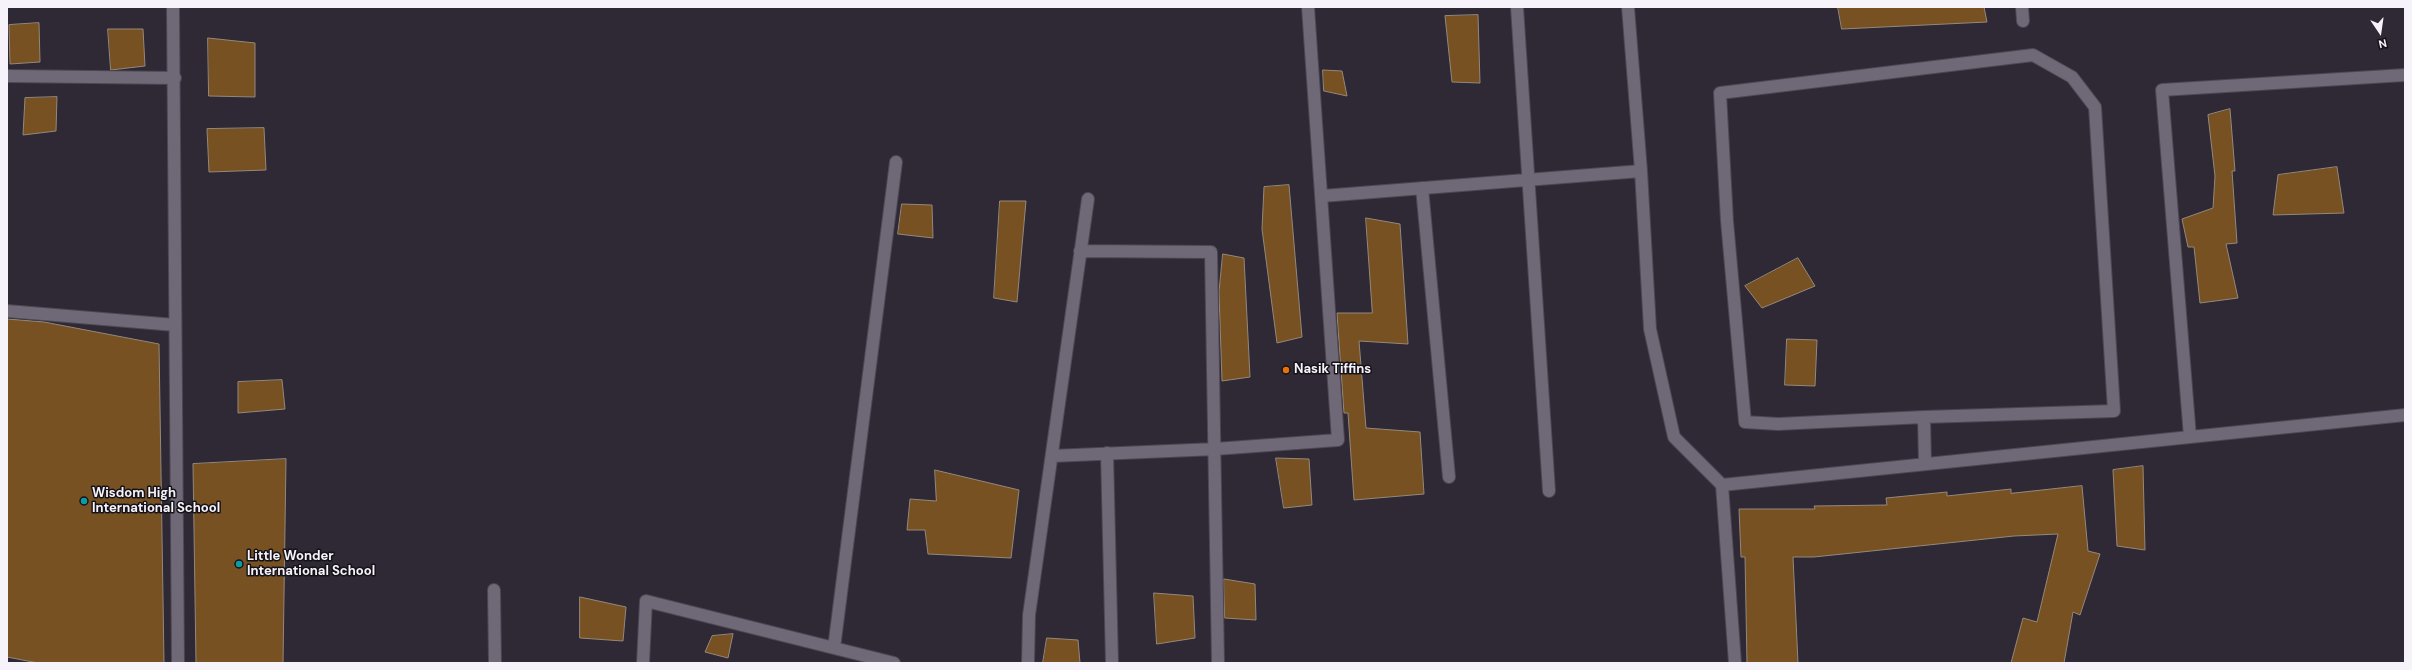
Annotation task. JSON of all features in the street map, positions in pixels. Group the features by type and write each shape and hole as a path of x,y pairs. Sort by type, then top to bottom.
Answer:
{"street":[{"path":"174,7 178,663"},
{"path":"1052,456 1215,449 1338,440 1308,7"},
{"path":"1517,7 1549,491"},
{"path":"1628,7 1641,171 1650,329 1674,437 1722,485 1735,663"},
{"path":"2022,7 2023,21"},
{"path":"2033,55 2072,77 2095,107 2114,411 1924,417 1778,424 1745,422 1727,221 1720,93 2033,55"},
{"path":"2190,437 2162,90 2405,75"},
{"path":"7,76 175,78"},
{"path":"834,648 896,162"},
{"path":"1322,196 1641,171"},
{"path":"1422,188 1449,477"},
{"path":"1028,663 1030,615 1088,199"},
{"path":"1080,251 1211,252 1218,663"},
{"path":"7,311 176,325"},
{"path":"1722,485 2405,415"},
{"path":"1924,417 1925,464"},
{"path":"1107,453 1112,663"},
{"path":"494,590 494,663"},
{"path":"643,663 646,601 894,663"}],"building":[{"path":"1838,7 1984,7 1987,22 1842,29"},
{"path":"1478,15 1480,83 1452,82 1445,16"},
{"path":"39,23 40,62 10,64 9,25"},
{"path":"108,29 143,29 145,66 111,70"},
{"path":"208,38 255,43 255,97 209,96"},
{"path":"1323,70 1342,71 1347,96 1324,91"},
{"path":"57,97 56,131 23,135 25,98"},
{"path":"2230,109 2235,171 2232,171 2237,243 2226,244 2238,298 2200,303 2194,247 2188,247 2182,219 2213,208 2215,176 2208,115"},
{"path":"264,128 266,170 209,172 207,129"},
{"path":"2337,167 2344,213 2273,215 2278,175"},
{"path":"1289,185 1302,337 1277,343 1262,229 1264,187"},
{"path":"1000,201 1026,201 1017,302 994,298"},
{"path":"902,204 932,205 933,238 898,234"},
{"path":"1366,218 1400,224 1408,344 1359,341 1366,428 1420,432 1424,494 1354,500 1348,413 1344,413 1337,313 1372,313"},
{"path":"1223,254 1244,258 1250,377 1222,381 1219,292"},
{"path":"1798,258 1815,286 1762,308 1745,286"},
{"name":"Wisdom High International School","path":"7,319 44,322 159,344 164,663 38,663 7,657"},
{"path":"1787,339 1817,340 1815,386 1785,385"},
{"path":"282,380 285,409 238,413 238,382"},
{"path":"1276,458 1309,459 1312,505 1284,508"},
{"name":"Little Wonder International School","path":"286,459 283,663 196,663 193,464"},
{"path":"2143,466 2145,550 2117,546 2113,470"},
{"path":"935,470 1019,490 1011,558 928,554 925,530 907,530 910,499 936,501"},
{"path":"2082,486 2088,551 2100,554 2080,615 2073,612 2064,663 2011,663 2023,618 2037,622 2058,534 2014,536 1814,557 1793,557 1798,663 1747,663 1745,557 1741,557 1739,509 1815,509 1814,506 1887,505 1886,498 1947,492 1947,496 2011,489 2011,493"},
{"path":"1224,579 1255,584 1256,620 1225,618"},
{"path":"1154,593 1193,596 1195,638 1157,644"},
{"path":"580,597 626,607 623,641 580,638"},
{"path":"733,634 728,658 705,652 712,636"},
{"path":"1047,638 1078,640 1080,663 1043,663"}],"place":[{"name":"Nasik Tiffins","path":"1286,370"},
{"name":"Wisdom High International School","path":"84,501"},
{"name":"Little Wonder International School","path":"239,564"}]}
